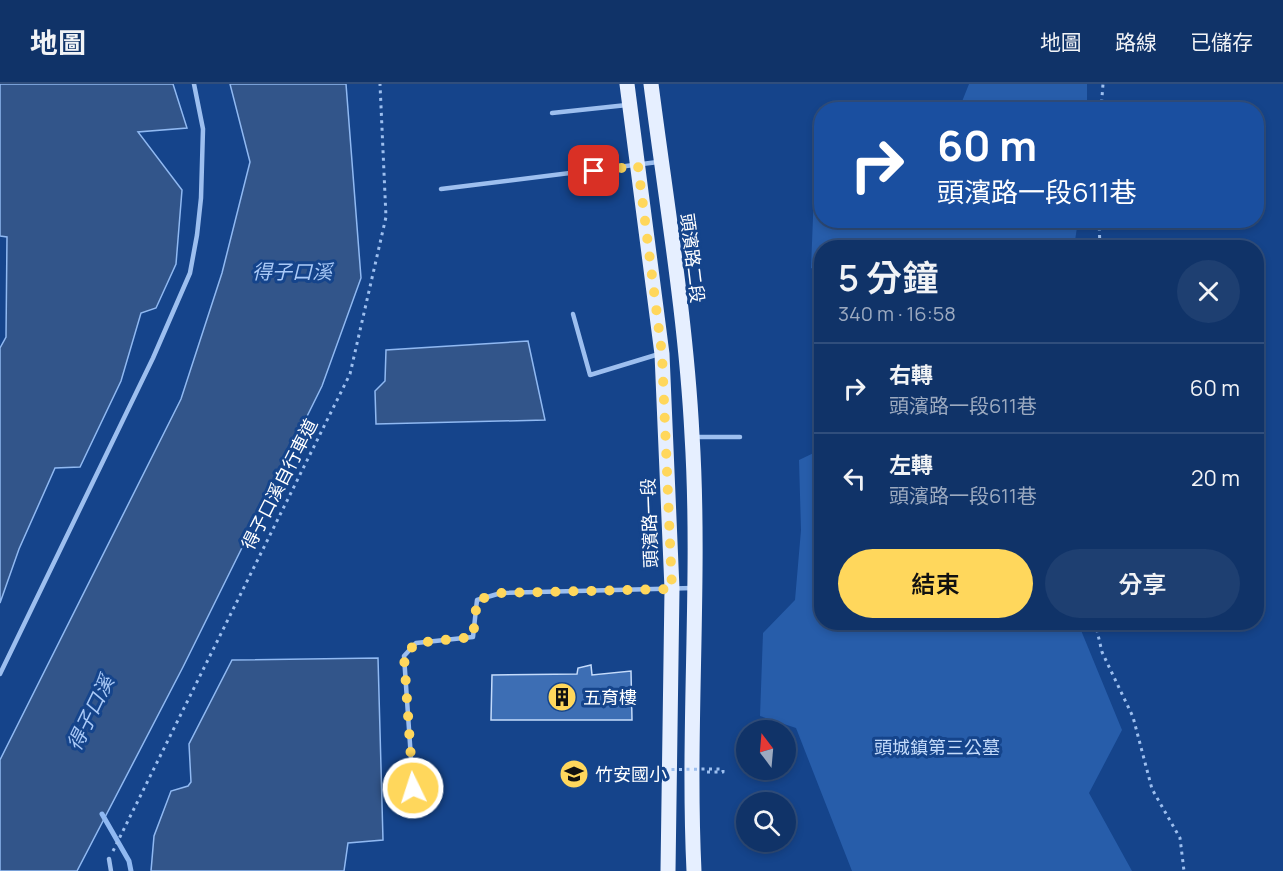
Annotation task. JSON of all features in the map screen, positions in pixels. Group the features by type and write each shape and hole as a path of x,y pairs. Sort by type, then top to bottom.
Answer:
{"main road":[{"path":"627,84 662,354"},
{"name":"頭濱路二段","path":"651,84 686,349 692,437"},
{"name":"頭濱路一段","path":"662,354 672,589 668,871"},
{"path":"692,437 695,588 694,871"},
{"path":"670,669 694,668"},
{"path":"670,725 693,726"}],"lane":[{"path":"0,674 153,358 190,273 201,198 203,129 194,84"},
{"path":"552,113 629,105"},
{"path":"441,189 661,162"},
{"path":"573,314 591,375 662,354"},
{"path":"692,437 740,437"},
{"path":"413,788 404,656 416,643 473,637 477,600 501,593 695,588"},
{"path":"109,859 111,871"}],"path":[{"name":"得子口溪自行車道","path":"109,859 350,374 386,217 380,84"},
{"path":"1102,102 1103,84"},
{"path":"1097,630 1102,652 1133,717 1152,789 1180,838 1184,871"},
{"path":"646,773 636,773 636,770 709,771"}],"green space":[{"path":"969,84 1087,84 1087,102 962,102"},
{"path":"814,192 814,228 1077,228 1075,240 814,240 814,269 811,268"},
{"name":"頭城鎮第三公墓","path":"814,453 814,630 1081,630 1122,730 1089,793 1132,871 852,871 796,728 796,720 772,720 760,716 763,633 795,600 801,530 799,460"}],"water":[{"path":"0,84 173,84 187,128 138,132 182,190 176,264 156,308 141,313 121,381 80,467 55,468 19,549 0,603 0,348 6,337 7,237 0,236"},
{"name":"得子口溪","path":"230,84 346,84 361,278 322,386 183,667 77,871 0,871 0,760 181,399 222,273 250,162"},
{"path":"528,341 545,420 376,424 375,391 385,381 386,350"},
{"path":"378,658 383,840 348,843 344,871 151,871 154,836 171,791 188,786 191,782 189,744 232,660"}],"building":[{"name":"五育樓","path":"591,665 592,675 631,671 632,720 491,720 492,675 577,674 578,668"}],"waterway":[{"path":"102,814 129,861 131,871"}],"place":[{"name":"五育樓","path":"562,697"},
{"name":"竹安國小","path":"574,774"}],"route":[{"path":"413,788 404,656 416,643 473,637 477,600 501,593 672,589 662,354 638,166 594,171"}]}
